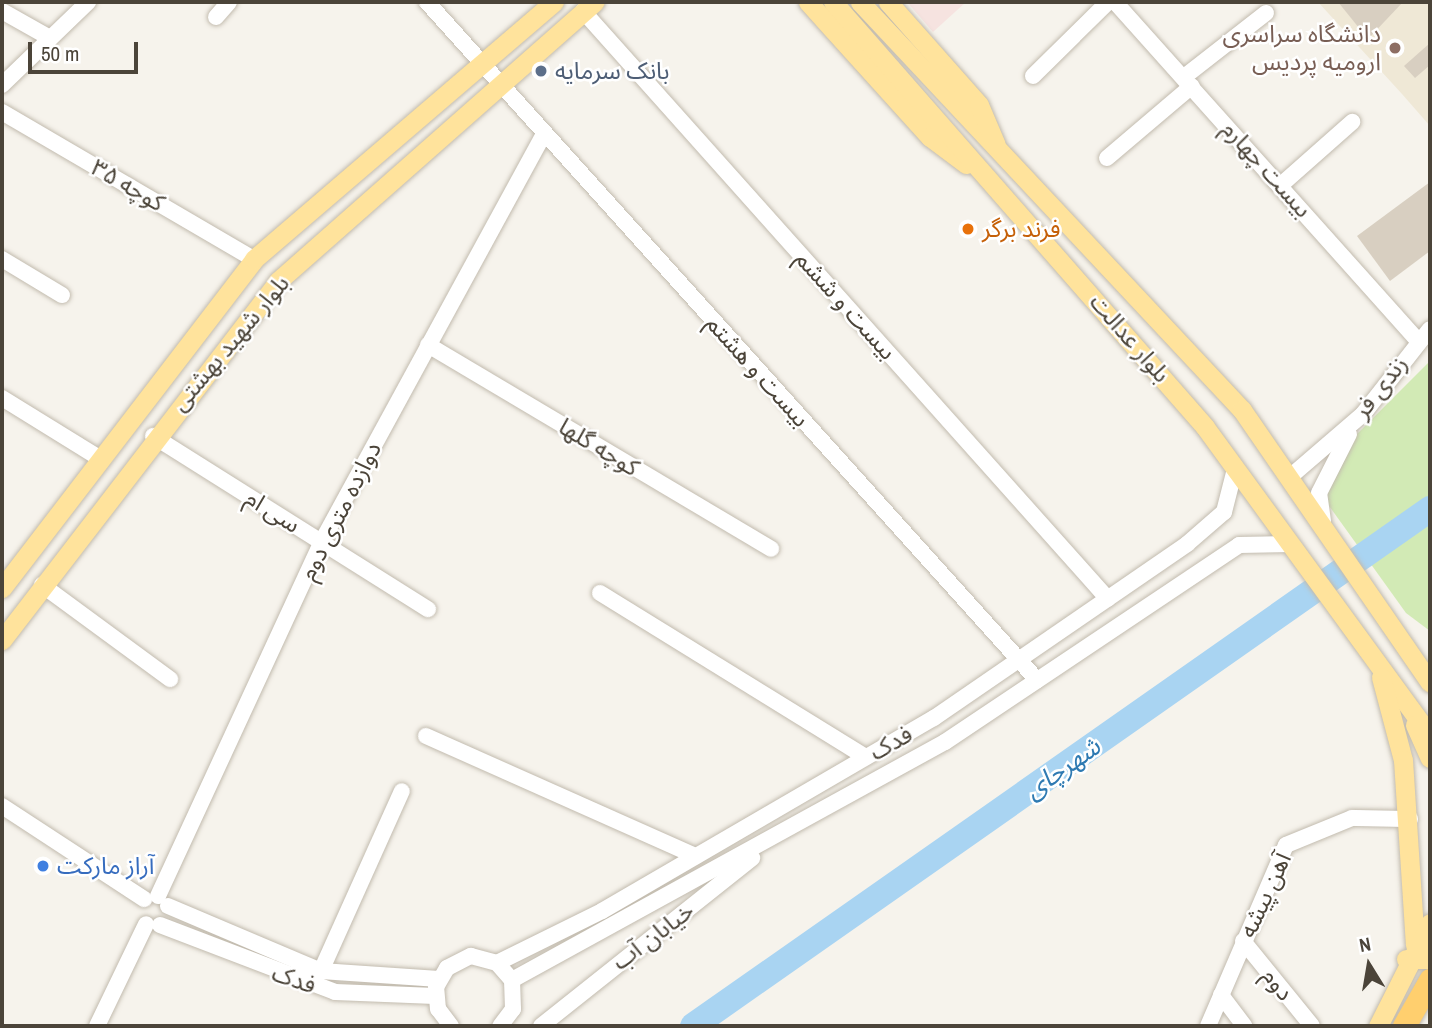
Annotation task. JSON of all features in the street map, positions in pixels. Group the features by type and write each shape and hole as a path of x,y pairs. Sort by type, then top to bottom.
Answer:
{"highway":[{"path":"1404,1026 1430,980"}],"main road":[{"name":"بلوار شهید بهشتی","path":"2,588 125,421 254,259 480,62 554,2"},
{"path":"808,2 930,137 1000,190"},
{"name":"بلوار عدالت","path":"833,2 1146,356 1292,544 1401,696"},
{"name":"بلوار عدالت","path":"860,2 1002,159 1168,328 1291,476 1429,677"},
{"path":"888,2 979,105 1002,159"},
{"name":"بلوار شهید بهشتی","path":"2,640 153,436 278,281 405,173 499,82 589,6"},
{"path":"125,421 153,436"},
{"path":"1372,657 1400,742 1410,819 1411,952"},
{"path":"1401,696 1430,736"},
{"path":"1401,696 1430,758"},
{"path":"1378,1026 1411,952 1430,923"},
{"path":"1411,952 1430,959"}],"street":[{"path":"2,85 88,2"},
{"path":"216,17 229,2"},
{"name":"بیست و هشتم","path":"428,2 543,136 1021,659 1037,680"},
{"path":"1033,76 1108,2"},
{"name":"بیست چهارم","path":"1115,2 1282,184 1416,339"},
{"name":"بیست و ششم","path":"589,6 1108,599"},
{"path":"2,11 50,38"},
{"path":"1107,158 1188,81 1266,13"},
{"name":"کوچه ۳۵","path":"2,112 254,259"},
{"path":"1282,184 1352,122"},
{"name":"دوازده متری دوم","path":"97,1026 153,924 157,901 322,541 543,136"},
{"path":"2,258 62,295"},
{"name":"زندی فر","path":"1291,476 1363,414 1416,339 1430,329"},
{"name":"کوچه گلها","path":"428,345 771,548"},
{"path":"2,398 99,458"},
{"path":"1323,521 1323,484 1334,454 1363,414"},
{"name":"سی ام","path":"153,436 428,609"},
{"name":"فدک","path":"497,962 696,856 866,757 1021,659 1108,599 1224,512 1235,469"},
{"name":"فدک","path":"512,980 765,845 945,742 1239,545 1292,544"},
{"path":"42,585 170,679"},
{"path":"600,593 866,757"},
{"path":"426,736 696,856"},
{"path":"321,971 402,790"},
{"name":"فدک","path":"2,806 157,901 321,971 439,979"},
{"name":"آهن پیشه","path":"1208,1026 1286,845 1352,818 1410,819"},
{"name":"خیابان آب","path":"541,1026 731,879 765,845"},
{"path":"153,924 138,912 157,901"},
{"name":"فدک","path":"153,924 335,992 435,996"},
{"name":"دوم","path":"1243,941 1312,1026"},
{"path":"450,1026 435,996 439,979 458,960 497,962 512,980 513,1009 499,1026"},
{"path":"1221,995 1244,1026"}],"shaded area":[{"path":"907,2 966,2 933,32"},
{"name":"دانشگاه سراسری ارومیه پردیس","path":"1318,2 1430,2 1430,126 1402,94"}],"green space":[{"path":"1430,361 1430,631 1406,613 1327,503 1327,487 1351,440"}],"building":[{"path":"1338,2 1403,2 1368,39"},
{"path":"1430,43 1430,65 1415,78 1404,66"},
{"path":"1430,182 1430,251 1390,281 1357,236"}],"waterway":[{"name":"شهرچای","path":"693,1026 1430,509"}],"place":[{"name":"دانشگاه سراسری ارومیه پردیس","path":"1395,48"},
{"name":"بانک سرمایه","path":"541,71"},
{"name":"فرند برگر","path":"968,229"},
{"name":"آراز مارکت","path":"43,866"}]}
